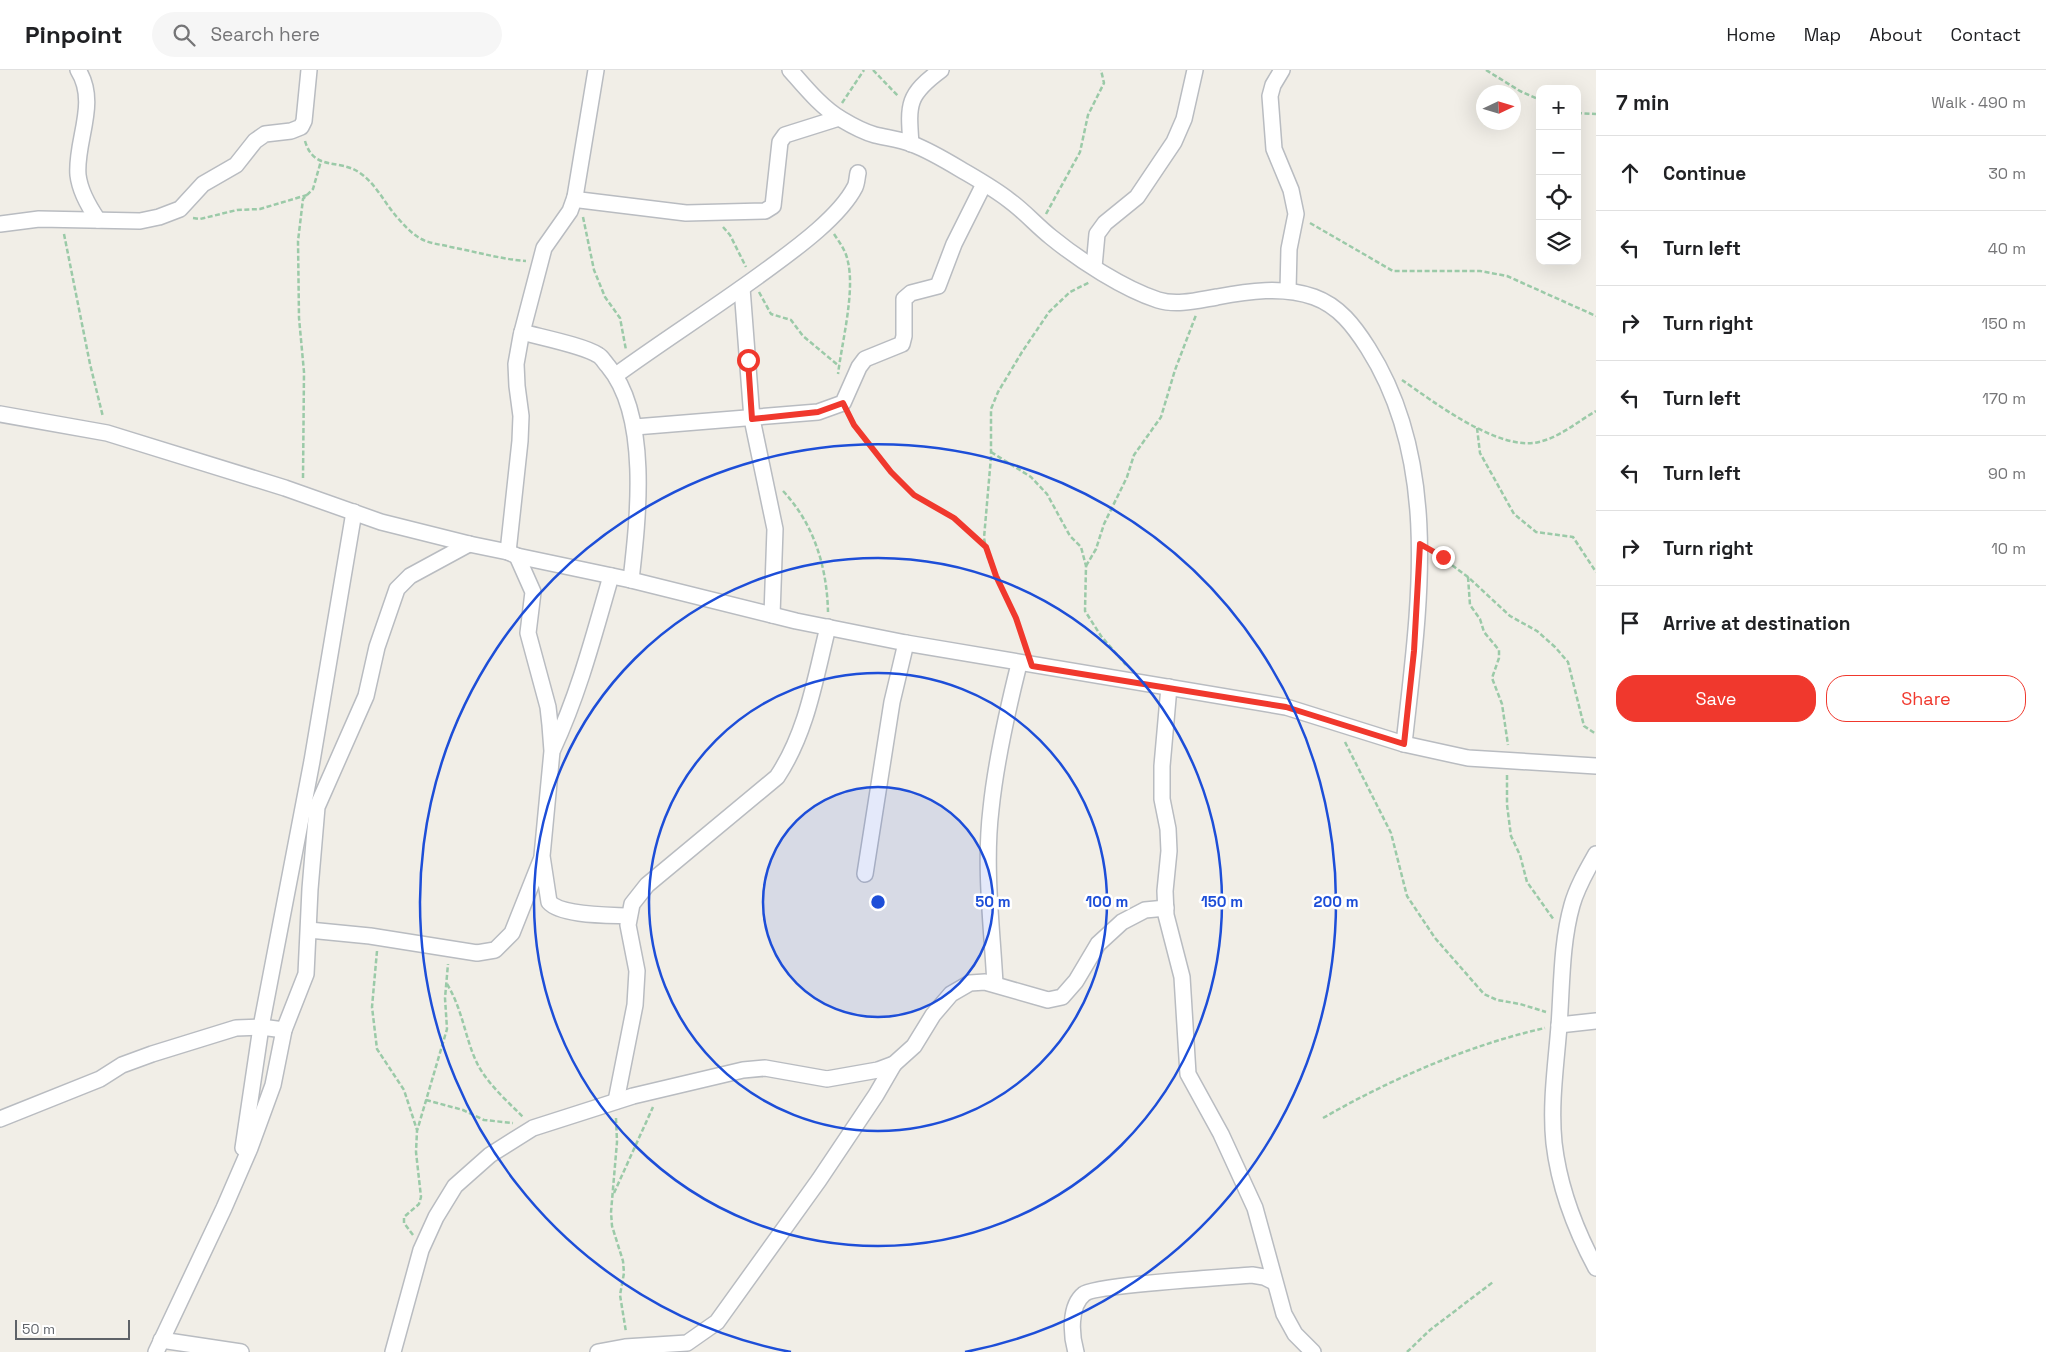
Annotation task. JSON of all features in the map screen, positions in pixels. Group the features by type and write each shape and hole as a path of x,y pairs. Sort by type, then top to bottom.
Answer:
{"street":[{"path":"78,70 86,89 86,117 78,173 87,204 98,220"},
{"path":"0,224 18,220 62,219 140,221 180,209 202,184 236,165 255,141 265,134 291,131 301,127 304,120 309,70"},
{"path":"596,70 578,198 550,237 540,262 516,364 520,441 513,554 533,592 528,633 548,707 552,751 542,856 546,894 553,907 588,914 629,916"},
{"path":"790,70 818,101 837,116 871,134 911,144 958,168 1010,200 1039,226 1099,271 1160,300 1182,302 1239,293 1288,290 1317,298 1335,307 1352,324 1378,364 1398,408 1407,440 1417,494 1420,544 1414,651 1404,744"},
{"path":"911,144 909,108 915,94 941,70"},
{"path":"1099,271 1097,234 1105,223 1137,197 1174,142 1184,119 1195,70"},
{"path":"1282,70 1272,85 1270,96 1274,149 1291,190 1296,214 1289,250 1288,290"},
{"path":"578,198 648,210 712,213 765,211 772,206 780,142 785,135 837,116"},
{"path":"622,371 747,284 826,223 855,187 858,173"},
{"path":"635,427 752,419 818,412 843,403 859,367 865,359 902,344 904,336 904,299 911,293 938,286 954,244 984,184"},
{"path":"747,284 752,419 774,529 772,615"},
{"path":"522,332 599,355 622,371 626,396 635,427 637,498 631,580"},
{"path":"0,414 107,433 354,512 469,544 631,580 772,615 906,643 1026,665 1286,707 1404,744 1468,758 1596,766"},
{"path":"239,1172 262,1027 312,761 354,512"},
{"path":"241,1352 159,1346 239,1172 273,1085 284,1030 306,974 310,889 317,807 366,696 382,630 396,588 410,576 469,544"},
{"path":"552,751 568,716 585,670 611,576"},
{"path":"616,1101 635,1005 637,970 628,925 632,904 648,885 777,777 790,757 807,714 828,627"},
{"path":"866,874 892,702 906,643"},
{"path":"995,984 989,892 990,810 1000,743 1026,665"},
{"path":"1169,687 1162,774 1162,798 1168,829 1169,851 1166,908 1182,977 1188,1074 1221,1134 1255,1208 1284,1314 1295,1334 1313,1352"},
{"path":"1595,1264 1573,1218 1561,1180 1554,1143 1553,1095 1566,946 1572,906 1582,879 1596,854"},
{"path":"309,930 378,938 449,950 477,953 495,950 512,933 542,856"},
{"path":"598,1352 631,1347 687,1343 717,1322 818,1180 876,1095 894,1064 914,1046 932,1015 951,994 970,983 985,982 1048,1000 1062,997 1076,981 1098,944 1122,922 1145,910 1166,908"},
{"path":"1559,1020 1596,1022"},
{"path":"0,1119 100,1079 122,1065 152,1054 236,1028 262,1027 284,1030"},
{"path":"393,1352 419,1258 436,1217 455,1186 490,1155 530,1125 616,1101 743,1070 765,1068 827,1079 878,1070 894,1064"},
{"path":"1076,1352 1072,1321 1079,1299 1086,1292 1120,1286 1252,1275 1264,1276 1274,1282"}],"path":[{"path":"837,116 864,70"},
{"path":"873,70 909,108"},
{"path":"1039,226 1080,152 1088,115 1104,83 1102,70"},
{"path":"1486,70 1520,91 1536,98"},
{"path":"1581,113 1596,114"},
{"path":"301,127 311,156 321,161 352,168 361,173 385,200 395,216 420,238 436,244 503,260 540,262"},
{"path":"302,494 304,372 299,318 298,241 300,210 303,198 316,182 321,161"},
{"path":"180,209 184,216 200,219 237,210 260,209 308,194"},
{"path":"578,198 590,257 598,284 620,318 622,371"},
{"path":"712,213 730,235 747,284 771,314 791,320 803,336 839,366"},
{"path":"1296,214 1393,271 1480,271 1507,276 1546,291 1596,316"},
{"path":"62,219 90,364 107,433"},
{"path":"826,223 845,251 849,263 848,300 838,376"},
{"path":"1026,665 1016,618 996,576 984,538 991,451 991,409 998,392 1049,312 1070,292 1099,271"},
{"path":"1086,566 1096,549 1104,524 1127,476 1134,455 1161,417 1175,370 1203,299"},
{"path":"1399,378 1489,435 1522,443 1537,443 1556,436 1596,412"},
{"path":"843,403 854,425 891,472 914,495 954,518 986,547"},
{"path":"1477,428 1480,453 1514,514 1536,532 1573,537 1596,572"},
{"path":"991,451 1018,467 1047,494 1070,536 1084,552 1086,566 1085,611 1101,636 1117,653 1138,682"},
{"path":"779,486 790,499 809,529 821,556 826,582 828,627"},
{"path":"1420,544 1443,557 1468,577 1510,616 1537,631 1555,647 1568,662 1584,726 1596,734"},
{"path":"1468,577 1470,605 1480,619 1484,632 1499,650 1499,658 1492,678 1502,704 1509,761 1506,784 1511,836 1520,855 1527,882 1557,924 1566,946"},
{"path":"1335,722 1391,833 1408,896 1435,938 1484,994 1497,1000 1520,1004 1559,1020"},
{"path":"378,938 372,1007 377,1049 404,1090 417,1131"},
{"path":"419,1258 412,1232 404,1224 404,1217 419,1204 421,1197 416,1152 417,1131 447,1029 446,983 449,950"},
{"path":"446,983 457,1002 472,1050 480,1067 492,1084 530,1125"},
{"path":"1323,1118 1403,1077 1505,1037 1559,1020"},
{"path":"612,1196 649,1113 666,1089"},
{"path":"426,1100 464,1110 484,1120 530,1125"},
{"path":"616,1101 617,1142 612,1196 612,1226 624,1273 620,1295 624,1328 631,1347"},
{"path":"1407,1352 1430,1330 1493,1282"}],"route":[{"path":"748,360 752,419 818,412 843,403 854,425 891,472 914,495 954,518 986,547 988,558 1016,618 1019,632 1032,666 1286,707 1404,744 1414,651 1420,544 1443,557"}]}
